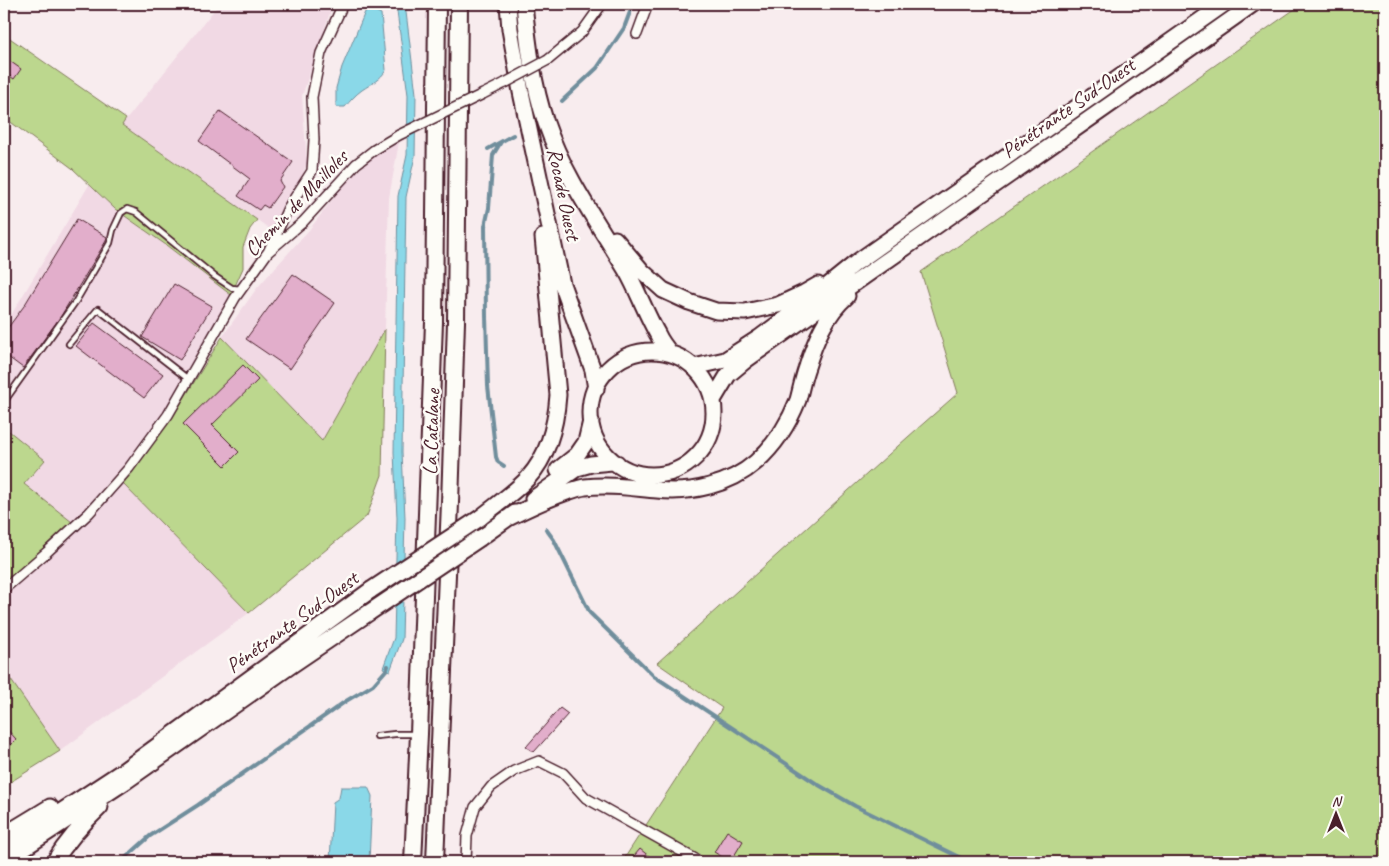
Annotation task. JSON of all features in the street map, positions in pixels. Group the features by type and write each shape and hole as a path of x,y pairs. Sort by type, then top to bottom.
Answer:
{"highway":[{"name":"La Catalane","path":"413,862 434,322 437,4"},
{"name":"La Catalane","path":"435,862 456,322 459,4"},
{"name":"Rocade Ouest","path":"508,4 510,29 521,92 562,284 592,370 596,389"},
{"name":"Rocade Ouest","path":"524,4 536,88 546,123 556,148 568,173 627,272 658,336 671,354"},
{"path":"694,367 725,360 759,338 857,262 1224,4"},
{"name":"Pénétrante Sud-Ouest","path":"713,400 728,375 746,360 1253,4"},
{"path":"480,518 528,477 541,459 553,430 557,412 558,395 554,350 534,155"},
{"path":"590,210 642,271 663,290 689,302 716,311 745,312 778,304 804,292 857,262"},
{"name":"Pénétrante Sud-Ouest","path":"508,518 545,500 583,487 607,485 658,490 688,490 714,485 735,476 754,464 767,451 787,423 798,399 807,366 821,329 841,301 906,246"},
{"name":"Rocade Ouest","path":"648,351 671,354 694,367 703,377 713,400 713,427 701,451 686,464 668,472 655,474 628,470 607,455 594,433 591,421 591,404 596,389 608,370 626,357 648,351"},
{"name":"Pénétrante Sud-Ouest","path":"124,776 371,590 480,518 565,466 577,455 586,442 591,421"},
{"name":"Pénétrante Sud-Ouest","path":"5,857 480,538 577,468 591,464 617,463"},
{"path":"4,834 92,782 124,776"},
{"path":"54,862 68,842 124,776"}],"street":[{"path":"268,252 288,208 312,171 314,140 312,96 320,53 343,4"},
{"name":"Chemin de Mailloles","path":"4,590 89,512 129,468 168,415 242,290 268,252 304,222 356,164 374,150 399,135 484,94 548,60 582,32 602,4"},
{"path":"637,34 648,4"},
{"path":"466,862 467,836 475,807 499,781 514,771 539,761 563,773 586,798 697,860"}],"lane":[{"path":"4,402 76,301 110,243 113,230 121,213 127,209 136,212 214,276 232,288 242,290"},
{"path":"69,344 98,308 188,379"},
{"path":"378,736 419,734"}],"shaded area":[{"path":"219,4 333,4 302,96 307,163 300,182 270,229 122,125"},
{"path":"399,142 389,198 385,329 322,441 222,337 257,288 309,230 345,183 378,153"},
{"path":"89,185 115,209 231,295 164,412 115,476 249,613 60,751 4,670 4,596 78,528 24,484 45,460 4,427 4,327"}],"green space":[{"path":"1302,4 1385,4 1385,862 622,862 722,708 657,663 958,393 921,272"},
{"path":"4,34 126,119 122,125 257,220 250,229 243,247 243,268 231,295 115,209 72,168 4,117"},
{"path":"385,329 382,475 367,516 249,613 123,484 175,413 222,337 322,441"},
{"path":"4,427 45,460 24,484 72,522 4,583"},
{"path":"4,670 60,751 4,786"}],"water":[{"path":"396,4 405,4 416,94 415,156 406,197 402,452 405,518 402,639 390,671 383,668 394,638 397,518 394,452 398,196 407,155 408,95"},
{"path":"373,10 381,14 386,70 379,79 357,94 345,107 336,107 336,88 342,67 365,12"},
{"path":"341,787 368,787 372,796 369,862 330,862 333,802 339,798"}],"building":[{"path":"4,57 21,69 14,79 4,72"},
{"path":"220,111 293,162 280,181 283,187 268,208 263,205 259,210 238,196 250,179 199,141"},
{"path":"77,219 107,237 106,241 61,316 23,368 4,354 4,333 24,306"},
{"path":"293,274 335,303 290,369 246,339"},
{"path":"174,284 212,306 180,360 142,337"},
{"path":"94,323 163,374 144,398 76,346"},
{"path":"243,365 258,380 212,425 239,452 225,466 183,424"},
{"path":"560,708 568,714 534,752 526,747"},
{"path":"4,726 16,739 4,751"},
{"path":"727,831 743,841 729,861 714,852"},
{"path":"640,849 650,857 646,862 629,862"}],"waterway":[{"path":"562,101 597,68 624,28 633,4"},
{"path":"488,149 513,135"},
{"path":"501,142 493,155 489,208 485,226 488,386 496,457 498,462 504,466"},
{"path":"546,529 554,540 590,613 654,676 817,784 855,806 969,862"},
{"path":"121,862 150,836 198,805 346,701 373,685 388,666"}]}
